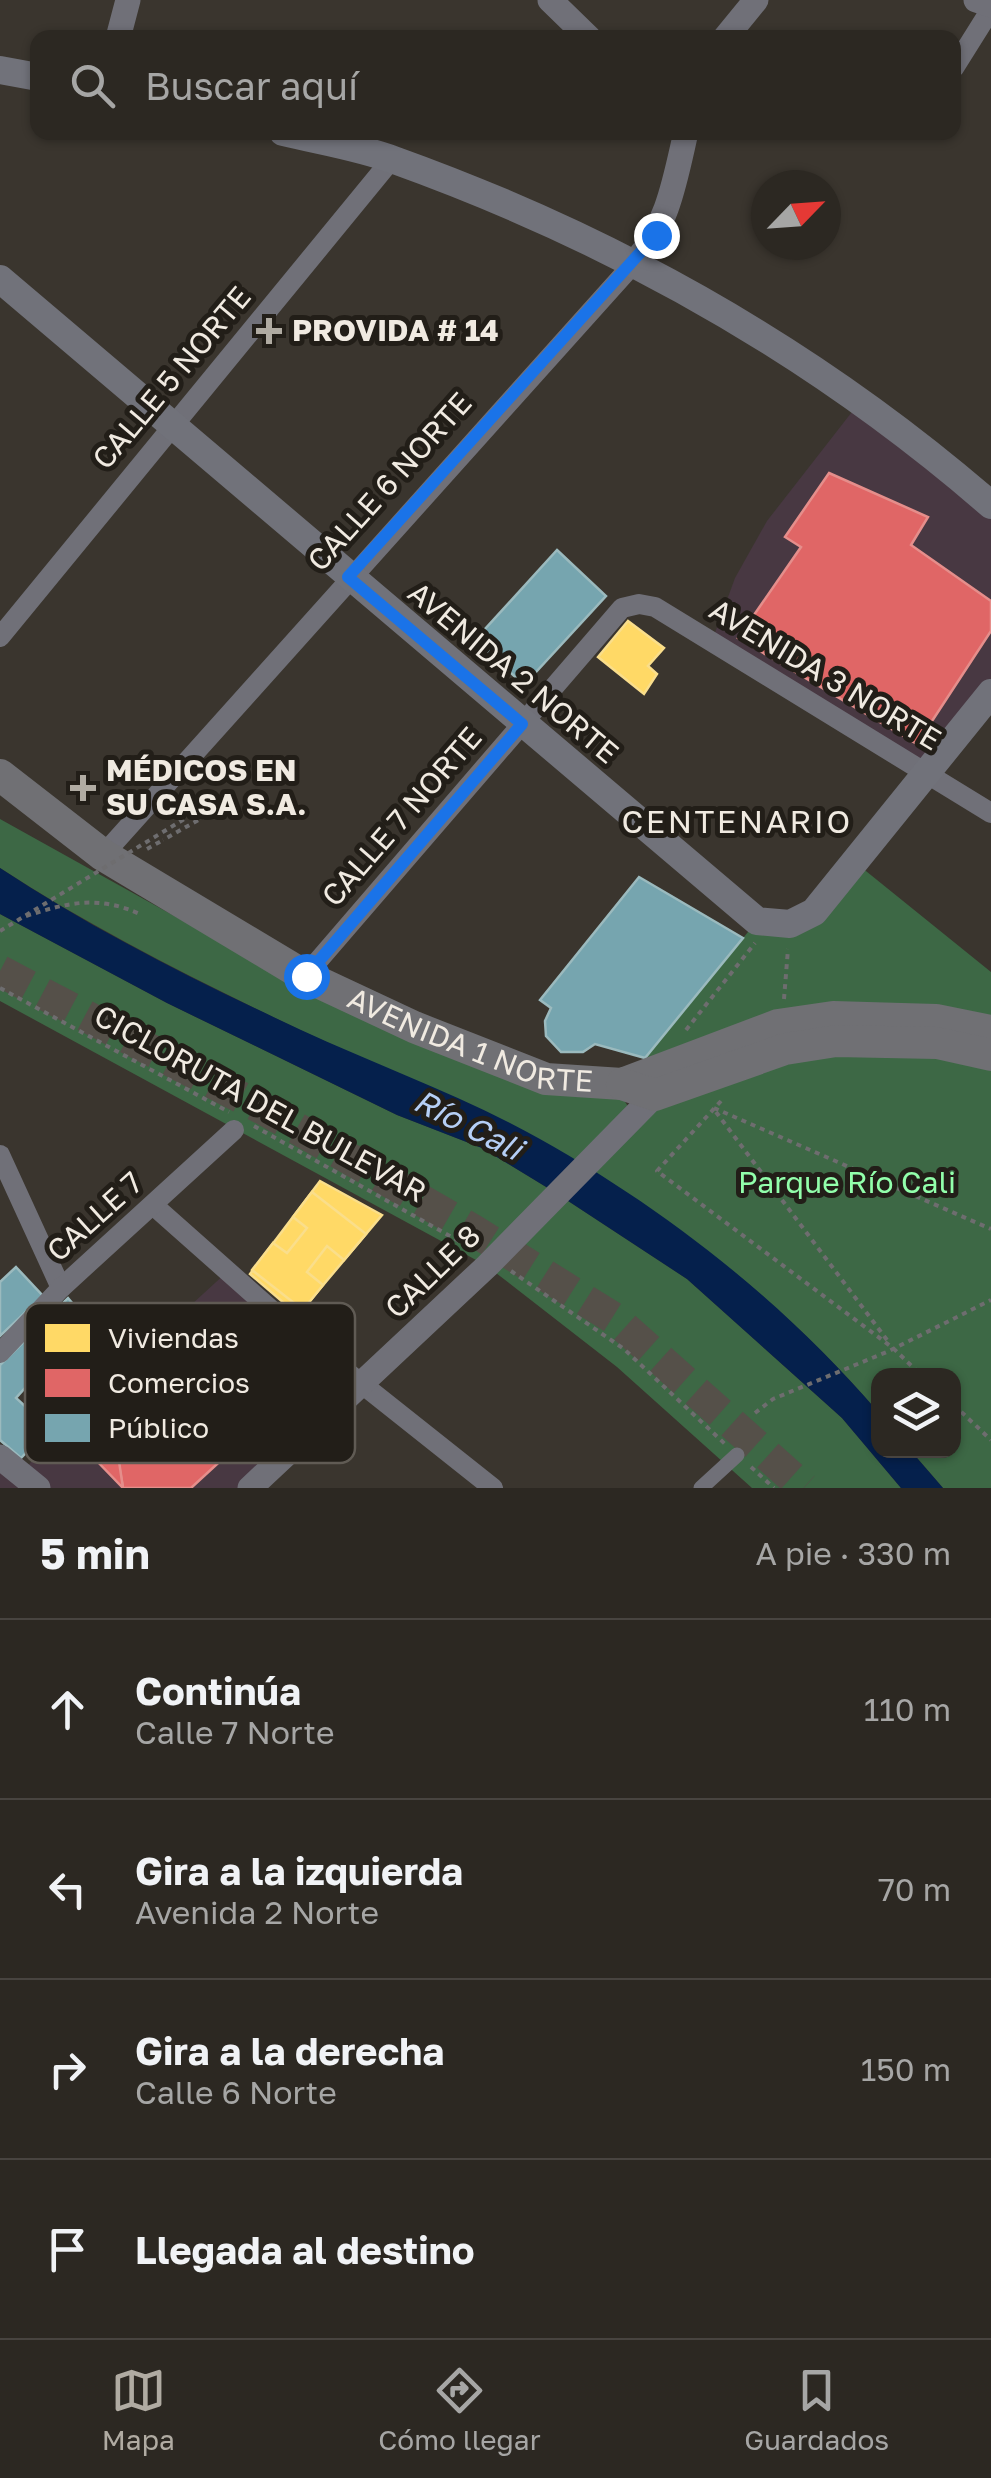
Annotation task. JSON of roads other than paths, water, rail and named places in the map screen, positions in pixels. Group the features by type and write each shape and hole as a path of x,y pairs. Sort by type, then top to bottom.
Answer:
{"main road":[{"path":"0,70 30,76"},
{"path":"316,140 392,159 634,262 714,305 862,399 991,506"},
{"name":"AVENIDA 2 NORTE","path":"0,279 522,724 772,923 814,912 928,774"},
{"path":"928,774 991,693"},
{"name":"AVENIDA 1 NORTE","path":"0,774 306,976 414,1027 546,1079 622,1084 778,1024 875,1015 936,1020"},
{"path":"0,794 119,856"},
{"path":"936,1020 991,1031"},
{"path":"936,1020 991,1047"},
{"path":"622,1084 655,1096 785,1049 836,1041 937,1043 991,1055"}],"street":[{"path":"120,30 128,0"},
{"path":"550,0 580,30"},
{"path":"732,30 756,0"},
{"path":"961,56 991,7 976,0"},
{"name":"CALLE 6 NORTE","path":"119,856 348,577 656,235 669,204 684,140"},
{"name":"CALLE 5 NORTE","path":"0,637 392,159"},
{"name":"AVENIDA 3 NORTE","path":"622,608 639,604 655,607 991,813"},
{"name":"CALLE 7 NORTE","path":"306,976 622,608"},
{"name":"CALLE 8","path":"355,1392 655,1096"},
{"name":"CALLE 7","path":"47,1303 234,1130"},
{"path":"0,1155 61,1288"},
{"path":"152,1205 263,1303"},
{"name":"CALLE 7","path":"0,1353 25,1326"},
{"path":"355,1377 492,1488"},
{"path":"701,1488 737,1455"},
{"path":"0,1457 30,1481"},
{"name":"CALLE 8","path":"250,1488 277,1463"}],"water":[{"name":"Río Cali","path":"0,868 186,974 301,1030 484,1110 612,1182 754,1288 839,1369 871,1404 871,1452 842,1418 687,1279 556,1193 482,1148 397,1115 167,1003 0,914"},
{"path":"876,1458 917,1458 943,1488 901,1488"}],"tunnel":[{"path":"0,971 263,1109 473,1230 615,1319 804,1488"}],"place":[{"name":"PROVIDA # 14","path":"269,331"},
{"name":"MÉDICOS EN SU CASA S.A.","path":"83,788"}],"district":[{"name":"CENTENARIO","path":"737,822"}],"park label":[{"name":"Parque Río Cali","path":"847,1183"}]}
